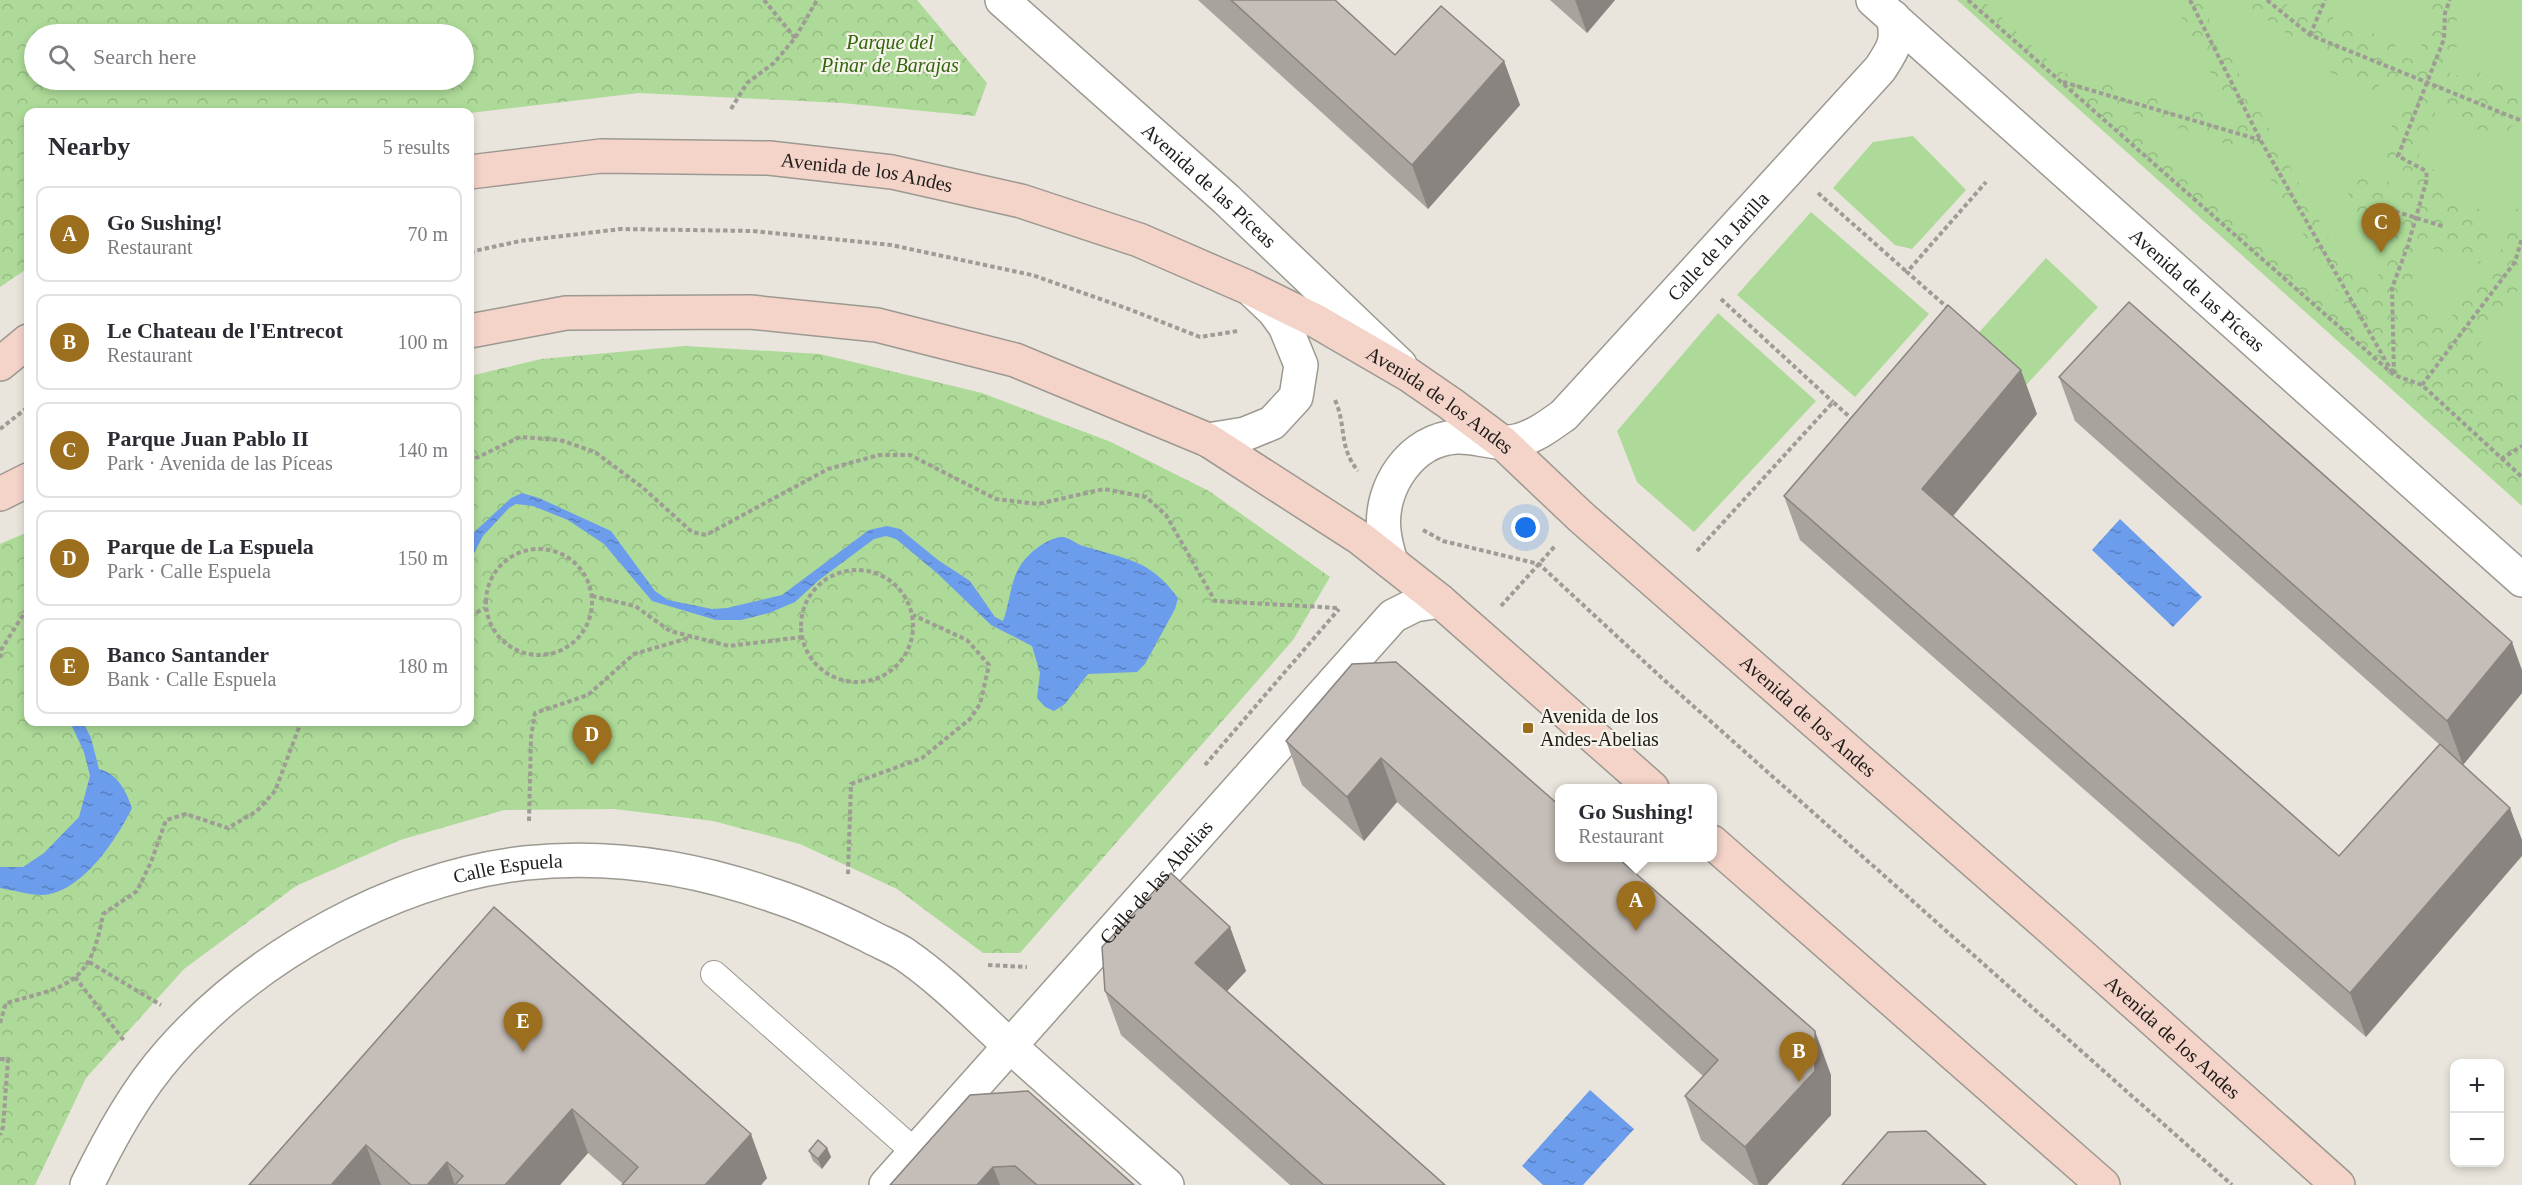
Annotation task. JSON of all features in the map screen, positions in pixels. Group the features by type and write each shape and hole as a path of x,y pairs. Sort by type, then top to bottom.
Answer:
{"main road":[{"name":"Avenida de los Andes","path":"474,172 601,156 769,158 892,172 1020,201 1139,240 1247,287 1316,321 1409,375 1503,443 1581,517 2055,932 2338,1185"},
{"path":"474,330 567,313 750,312 877,325 1015,360 1208,440 1360,538 1440,601 1646,784"},
{"path":"0,364 24,344"},
{"path":"0,494 24,482"},
{"path":"1717,846 2103,1185"}],"street":[{"name":"Avenida de las Píceas","path":"1002,0 1226,199 1383,346 1409,375"},
{"name":"Avenida de las Píceas","path":"1883,8 2522,580"},
{"name":"Calle de la Jarilla","path":"1503,443 1520,441 1544,430 1564,416 1880,69 1893,49 1897,34 1883,8"},
{"name":"Avenida de los Andes","path":"1208,440 1245,434 1272,423 1296,397 1301,365 1285,326 1274,311 1247,287"},
{"path":"1391,562 1383,530 1386,500 1396,475 1409,460 1425,447 1456,437 1503,443"},
{"name":"Calle de las Abelias","path":"886,1185 1393,616 1414,605 1440,601"},
{"name":"Calle Espuela","path":"87,1185 118,1125 155,1070 207,1012 244,980 302,942 407,893 461,875 525,863 594,861 660,865 724,878 818,911 903,953 959,998 1167,1185"}],"lane":[{"path":"714,974 915,1152"}],"path":[{"path":"764,0 795,38"},
{"path":"731,109 747,83 774,63 795,38 817,0"},
{"path":"1968,0 2394,375 2422,385 2522,477"},
{"path":"2190,0 2261,141 2394,375"},
{"path":"2267,0 2310,36 2522,121"},
{"path":"2275,0 2279,9"},
{"path":"2310,36 2325,0"},
{"path":"2394,375 2392,288 2427,179 2426,171 2398,156 2444,39 2445,13 2450,0"},
{"path":"2059,81 2261,141"},
{"path":"1907,272 1986,182"},
{"path":"1816,192 1953,312"},
{"path":"2388,209 2445,227"},
{"path":"474,251 520,241 621,230 753,231 891,245 1032,275 1200,337 1237,331 1248,334"},
{"path":"2422,385 2515,262 2522,238"},
{"path":"1721,299 1857,423"},
{"path":"1334,398 1343,425 1343,444 1351,462 1362,477"},
{"path":"1697,551 1833,402"},
{"path":"0,429 24,410"},
{"path":"474,460 520,437 560,440 595,452 642,487 692,532 706,535 828,469 879,455 910,455 996,499 1038,504 1104,489 1146,497 1166,515 1215,601 1339,608 1200,770"},
{"path":"2502,459 2522,446"},
{"path":"1417,525 1443,541 1539,564 1681,695 2232,1185"},
{"path":"1494,613 1563,538"},
{"path":"533,548 550,549 565,555 579,566 588,580 592,596 591,615 584,632 570,646 554,653 535,656 517,651 501,641 490,625 485,608 486,591 492,575 503,562 516,553 533,548"},
{"path":"856,569 875,573 892,582 906,597 913,615 913,633 904,657 885,676 868,682 851,682 833,677 819,668 808,654 802,637 801,618 808,599 819,584 836,574 856,569"},
{"path":"592,596 635,606 670,631 729,646 802,637"},
{"path":"474,614 485,608"},
{"path":"0,658 1,650 24,613"},
{"path":"848,874 851,784 922,758 970,719 981,704 989,665 967,640 913,615"},
{"path":"529,821 531,737 535,713 588,695 634,654 692,637"},
{"path":"0,1023 6,1003 57,989 85,970 98,942 103,914 137,891 166,820 186,814 228,828 257,812 275,791 299,726"},
{"path":"88,962 161,1005"},
{"path":"988,965 1030,968"},
{"path":"75,977 125,1042"},
{"path":"0,1059 8,1059 3,1127 0,1135"}],"green space":[{"name":"Parque del Pinar de Barajas","path":"0,0 917,0 987,83 975,116 842,103 639,93 474,113 474,108 24,108 24,271 0,287"},
{"path":"1957,0 2522,0 2522,506"},
{"path":"1982,0 2173,0 2235,120 2061,72"},
{"path":"2199,0 2241,0 2297,41 2332,57 2328,71 2375,93 2381,82 2405,92 2379,159 2414,175 2410,188 2353,172 2343,217 2394,235 2374,286 2333,246"},
{"path":"2285,0 2312,0 2310,6 2299,13 2289,9"},
{"path":"2341,0 2430,0 2427,6 2428,30 2415,61 2394,53 2396,41 2347,24 2339,36 2328,31"},
{"path":"2466,0 2508,0 2522,7 2522,92 2471,69 2466,78 2449,73 2458,42 2455,24"},
{"path":"2439,103 2460,110 2454,121 2505,139 2512,125 2522,129 2522,194 2495,266 2448,320 2405,298 2424,246 2480,264 2494,214 2442,197 2436,173 2429,166 2417,160"},
{"path":"2101,104 2255,153 2348,310 2342,316"},
{"path":"1913,136 1966,190 1912,249 1895,245 1833,188 1873,142"},
{"path":"1811,212 1929,314 1855,397 1737,295"},
{"path":"2046,258 2098,307 2017,395 1964,349"},
{"path":"2522,284 2522,328 2519,330 2522,335 2522,399 2480,344"},
{"path":"1718,313 1816,401 1694,532 1637,482 1617,431"},
{"path":"685,346 820,354 982,393 1111,442 1209,491 1330,577 1293,640 1020,953 983,953 897,889 800,844 713,821 614,809 504,810 400,840 296,886 184,969 86,1078 35,1185 0,1185 0,544 24,534 24,726 474,726 474,375 541,359"}],"water":[{"path":"522,493 539,498 611,531 655,591 668,600 712,609 727,608 782,595 869,530 887,526 900,529 938,560 970,581 995,617 1003,621 1015,577 1023,561 1033,551 1058,537 1136,562 1157,575 1178,598 1175,609 1145,664 1137,672 1088,674 1065,704 1054,711 1045,707 1037,698 1040,673 1032,646 991,625 937,573 896,539 886,536 874,539 819,580 795,602 769,613 741,620 716,620 652,601 604,544 568,520 533,506 516,504 509,508 483,536 474,553 474,532 511,498"},
{"path":"2120,519 2202,597 2173,627 2092,550"},
{"path":"72,726 85,726 91,738 99,769 106,771 116,779 132,808 117,835 84,875 56,892 42,895 0,888 0,867 23,867 44,853 79,817 90,776 84,752"},
{"path":"1590,1090 1634,1129 1583,1185 1543,1185 1522,1166"}],"building":[{"path":"1231,0 1335,0 1395,55 1441,6 1504,61 1412,165"},
{"path":"2129,302 2512,642 2447,721 2059,377"},
{"path":"1948,305 2021,370 1922,489 2339,856 2440,744 2510,808 2350,993 1784,496"},
{"path":"1396,662 1555,802 1555,862 1623,862 1815,1031 1815,1071 1745,1147 1685,1096 1718,1060 1381,758 1347,797 1286,741 1352,664"},
{"path":"1171,873 1230,927 1195,963 1445,1185 1324,1185 1105,991 1102,947"},
{"path":"494,907 751,1134 705,1185 622,1185 638,1167 572,1109 505,1185 455,1185 463,1176 447,1162 427,1185 411,1185 366,1145 331,1185 249,1185"},
{"path":"1028,1091 1134,1185 1037,1185 1015,1166 993,1167 977,1185 890,1185 970,1095"},
{"path":"1926,1131 1986,1185 1842,1185 1888,1132"},
{"path":"818,1140 827,1148 818,1159 809,1151"}],"place":[{"name":"Parque Juan Pablo II","path":"2381,253"},
{"name":"Avenida de los Andes-Abelias","path":"1528,728"},
{"name":"Parque de La Espuela","path":"592,765"},
{"name":"Go Sushing!","path":"1636,931"},
{"name":"Banco Santander","path":"523,1052"},
{"name":"Le Chateau de l'Entrecot","path":"1799,1082"}]}
